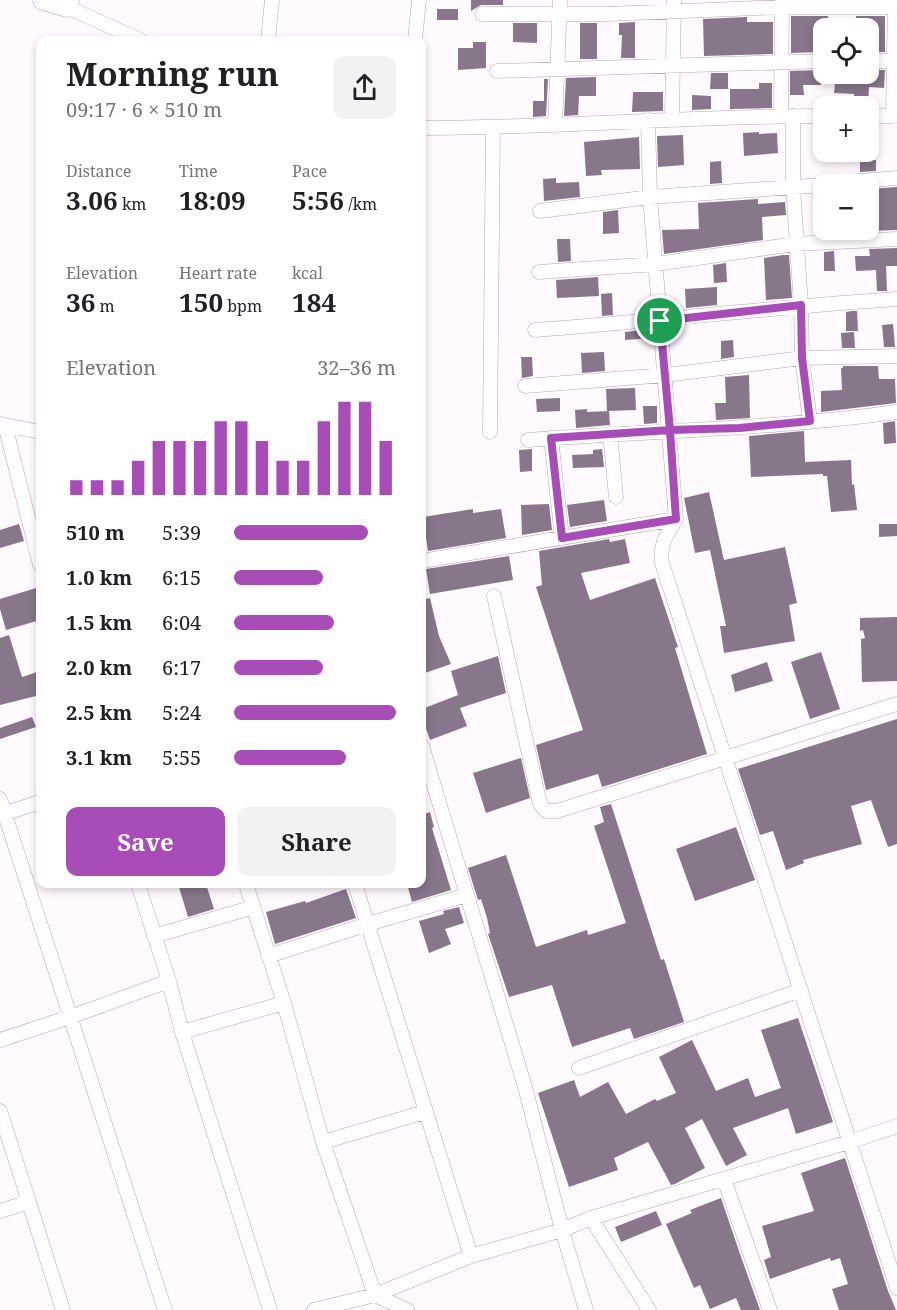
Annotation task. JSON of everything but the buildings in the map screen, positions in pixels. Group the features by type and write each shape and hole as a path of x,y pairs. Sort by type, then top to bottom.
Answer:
{"street":[{"path":"44,0 68,3 132,36"},
{"path":"268,36 272,0"},
{"path":"415,36 419,0"},
{"path":"555,126 560,0"},
{"path":"482,15 560,15 674,5 782,3 896,5 895,114 879,115"},
{"path":"782,3 782,62 801,305 802,358 810,421"},
{"path":"672,119 674,5"},
{"path":"879,61 894,61"},
{"path":"497,71 813,62"},
{"path":"426,128 493,128 672,119 813,116"},
{"path":"648,120 650,197 676,519 663,541 660,554 897,1288"},
{"path":"490,432 493,128"},
{"path":"879,179 897,178"},
{"path":"540,211 650,197 813,185"},
{"path":"539,273 656,264 795,244 897,239"},
{"path":"535,330 660,321 801,305 897,298"},
{"path":"525,386 666,375 802,358 897,356"},
{"path":"528,440 670,430 740,428 897,412"},
{"path":"36,431 2,424 36,550"},
{"path":"610,434 616,497"},
{"path":"551,438 562,538"},
{"path":"426,560 676,519"},
{"path":"494,596 540,804 546,810 556,812 897,704"},
{"path":"426,759 525,1087 562,1230 586,1310"},
{"path":"0,799 2,814 165,1310"},
{"path":"2,814 36,803"},
{"path":"139,888 270,1310"},
{"path":"247,888 284,1004 323,1142 375,1295 368,1310"},
{"path":"356,888 471,1256"},
{"path":"268,956 467,896"},
{"path":"154,936 254,908"},
{"path":"0,1040 169,981"},
{"path":"579,1068 801,990"},
{"path":"182,1032 284,1004"},
{"path":"0,1111 63,1310"},
{"path":"323,1142 425,1112"},
{"path":"314,1310 375,1295 471,1256 562,1230 591,1218 897,1126"},
{"path":"724,1179 770,1310"},
{"path":"0,1211 29,1202"},
{"path":"591,1218 649,1310"},
{"path":"375,1295 407,1310"}],"route":[{"path":"660,321 670,430 551,438 562,538 676,519 670,430 740,428 810,421 802,358 801,305 660,321"}]}
